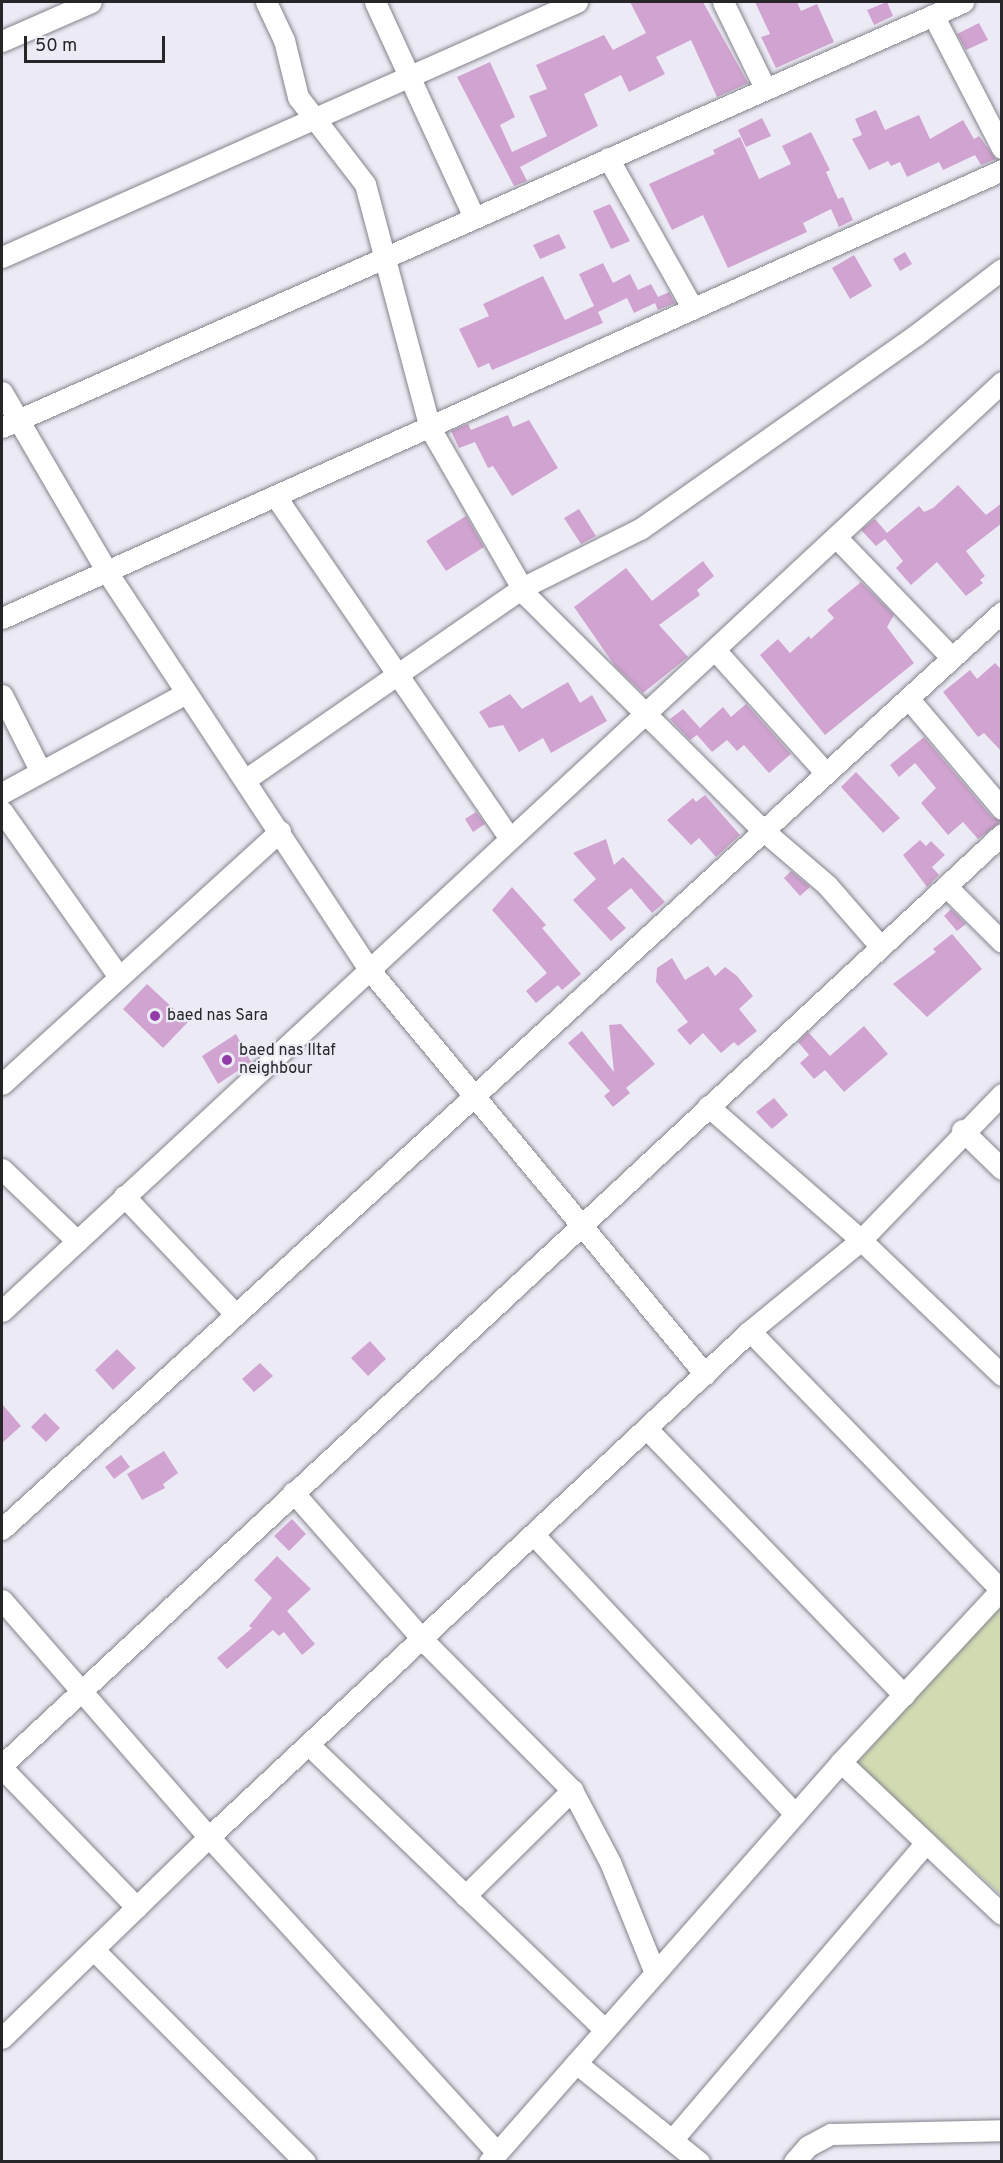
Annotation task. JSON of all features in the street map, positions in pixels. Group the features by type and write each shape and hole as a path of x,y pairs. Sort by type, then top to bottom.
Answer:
{"street":[{"path":"2,41 91,2"},
{"path":"266,2 284,40 298,98 365,184 386,256 399,320 430,428 522,588 646,716 764,831 827,885 880,946"},
{"path":"375,2 411,75 474,217"},
{"path":"2,257 577,2"},
{"path":"723,2 765,88"},
{"path":"10,423 963,2"},
{"path":"933,15 1002,148"},
{"path":"608,158 693,309"},
{"path":"2,618 1002,170"},
{"path":"245,780 522,588 640,529 916,335 1002,269"},
{"path":"2,1311 368,968 716,651 1002,382"},
{"path":"2,392 10,423 368,968 705,1374"},
{"path":"276,497 510,839"},
{"path":"837,538 952,658"},
{"path":"2,1529 1002,612"},
{"path":"716,651 826,773"},
{"path":"2,793 186,693"},
{"path":"2,695 41,772"},
{"path":"908,698 1002,809"},
{"path":"2,812 119,977"},
{"path":"2,1082 280,831"},
{"path":"137,1908 2,1766 579,1224 1002,834"},
{"path":"945,886 1002,942"},
{"path":"2,2038 209,1837 310,1746 750,1331 861,1240 962,1130 1002,1094"},
{"path":"708,1106 861,1240 1002,1375"},
{"path":"962,1130 1002,1169"},
{"path":"2,1169 77,1240"},
{"path":"124,1196 236,1316"},
{"path":"2,1600 493,2157 841,1762 1001,1590 750,1331"},
{"path":"647,1429 904,1695"},
{"path":"293,1492 423,1640 573,1790 610,1862 656,1973"},
{"path":"534,1535 795,1814"},
{"path":"310,1746 605,2030"},
{"path":"841,1762 1002,1914"},
{"path":"465,1896 573,1790"},
{"path":"672,2140 926,1843"},
{"path":"94,1950 305,2162"},
{"path":"576,2063 699,2162"},
{"path":"794,2162 808,2146 831,2134 1002,2130"}],"green space":[{"path":"1001,1603 1001,1895 856,1764"}],"building":[{"path":"630,2 703,2 748,83 717,97 691,40 656,57 665,74 629,92 621,75 584,94 598,126 520,167 527,181 514,186 457,77 490,62 515,117 500,125 512,152 547,136 529,96 547,89 536,65 604,35 613,50 646,33"},
{"path":"755,2 797,2 801,11 817,4 834,42 776,68 761,37 770,34"},
{"path":"887,2 893,16 874,25 867,10"},
{"path":"979,23 988,40 966,50 957,34"},
{"path":"876,110 885,130 919,115 930,139 963,120 974,139 979,136 996,159 981,165 975,155 943,170 939,162 907,177 900,162 891,166 888,161 869,170 852,139 862,135 855,119"},
{"path":"762,118 771,136 746,147 738,130"},
{"path":"811,132 830,170 826,172 838,199 843,197 853,220 839,227 831,209 803,223 807,232 728,268 703,215 672,230 649,184 715,154 713,150 740,137 759,179 791,164 782,146"},
{"path":"610,204 630,241 611,249 593,211"},
{"path":"559,234 566,248 540,259 533,245"},
{"path":"905,252 912,264 900,271 893,259"},
{"path":"854,255 872,286 850,299 832,268"},
{"path":"603,263 613,283 630,274 638,290 651,284 658,297 669,292 675,303 658,310 655,303 634,313 627,298 598,312 603,323 492,370 489,363 478,368 459,329 489,316 483,304 543,276 565,320 594,306 579,274"},
{"path":"508,415 513,427 529,420 558,468 512,496 493,466 488,468 475,442 459,448 451,431 468,424 471,430"},
{"path":"958,485 986,515 1002,503 1002,523 966,551 985,576 980,580 983,583 966,596 937,562 911,585 896,568 903,561 885,539 876,546 861,530 875,519 887,533 919,506 924,512 933,508"},
{"path":"579,509 596,536 581,544 564,518"},
{"path":"466,516 484,547 446,571 426,541"},
{"path":"703,561 714,576 697,590 700,595 659,625 688,657 643,693 615,666 574,607 626,568 652,601"},
{"path":"861,582 894,615 887,627 914,663 825,735 760,655 778,639 790,653 809,636 811,639 834,618 827,610"},
{"path":"995,663 1002,670 1002,752 984,733 978,737 943,692 970,670 977,679"},
{"path":"568,682 580,703 592,695 607,721 551,753 543,738 519,752 503,725 489,728 479,712 510,694 522,709"},
{"path":"746,704 791,754 769,773 744,745 737,751 727,740 712,752 697,735 690,740 670,719 683,709 700,728 723,707 731,717"},
{"path":"924,737 992,817 1002,821 978,839 963,822 948,835 921,803 936,788 915,763 899,777 890,765"},
{"path":"856,772 900,818 883,833 841,787"},
{"path":"705,795 740,835 716,857 699,838 691,845 667,820 693,798 696,802"},
{"path":"476,812 485,824 473,832 465,819"},
{"path":"606,839 614,865 623,857 665,902 652,913 631,888 607,908 626,928 611,941 573,900 596,879 573,853"},
{"path":"920,840 926,846 931,841 945,855 932,867 939,875 927,887 903,855"},
{"path":"791,871 810,887 800,896 784,878"},
{"path":"512,887 546,925 542,928 581,974 562,990 558,985 536,1003 526,991 547,973 492,910"},
{"path":"951,909 966,924 957,931 944,916"},
{"path":"952,934 982,969 927,1017 893,984 936,952 933,949"},
{"path":"672,958 685,980 708,966 715,976 725,967 737,976 753,996 739,1009 757,1031 738,1046 734,1042 721,1053 703,1033 690,1045 677,1030 688,1022 656,982 657,968"},
{"name":"baed nas Sara","path":"147,984 188,1022 163,1048 123,1009"},
{"path":"621,1024 655,1064 626,1088 630,1093 613,1107 604,1096 610,1091 568,1043 582,1031 614,1072 609,1025"},
{"path":"864,1026 888,1054 844,1092 825,1070 814,1079 800,1063 809,1055 798,1042 808,1032 830,1056"},
{"name":"baed nas Iltaf neighbour","path":"236,1034 251,1062 218,1084 202,1056"},
{"path":"774,1098 788,1115 772,1129 756,1112"},
{"path":"370,1341 386,1359 368,1376 351,1358"},
{"path":"117,1349 136,1368 113,1390 95,1370"},
{"path":"260,1363 273,1376 254,1392 242,1379"},
{"path":"2,1404 21,1426 2,1443"},
{"path":"45,1413 60,1428 46,1442 31,1427"},
{"path":"164,1451 178,1473 163,1484 165,1488 142,1500 127,1474"},
{"path":"121,1455 130,1467 114,1479 105,1467"},
{"path":"292,1519 306,1534 289,1551 274,1536"},
{"path":"277,1556 311,1589 287,1611 315,1644 302,1655 284,1632 279,1636 273,1630 227,1669 217,1658 252,1628 249,1626 272,1598 254,1580"}],"place":[{"name":"baed nas Sara","path":"155,1016"},
{"name":"baed nas Iltaf neighbour","path":"227,1060"}]}
